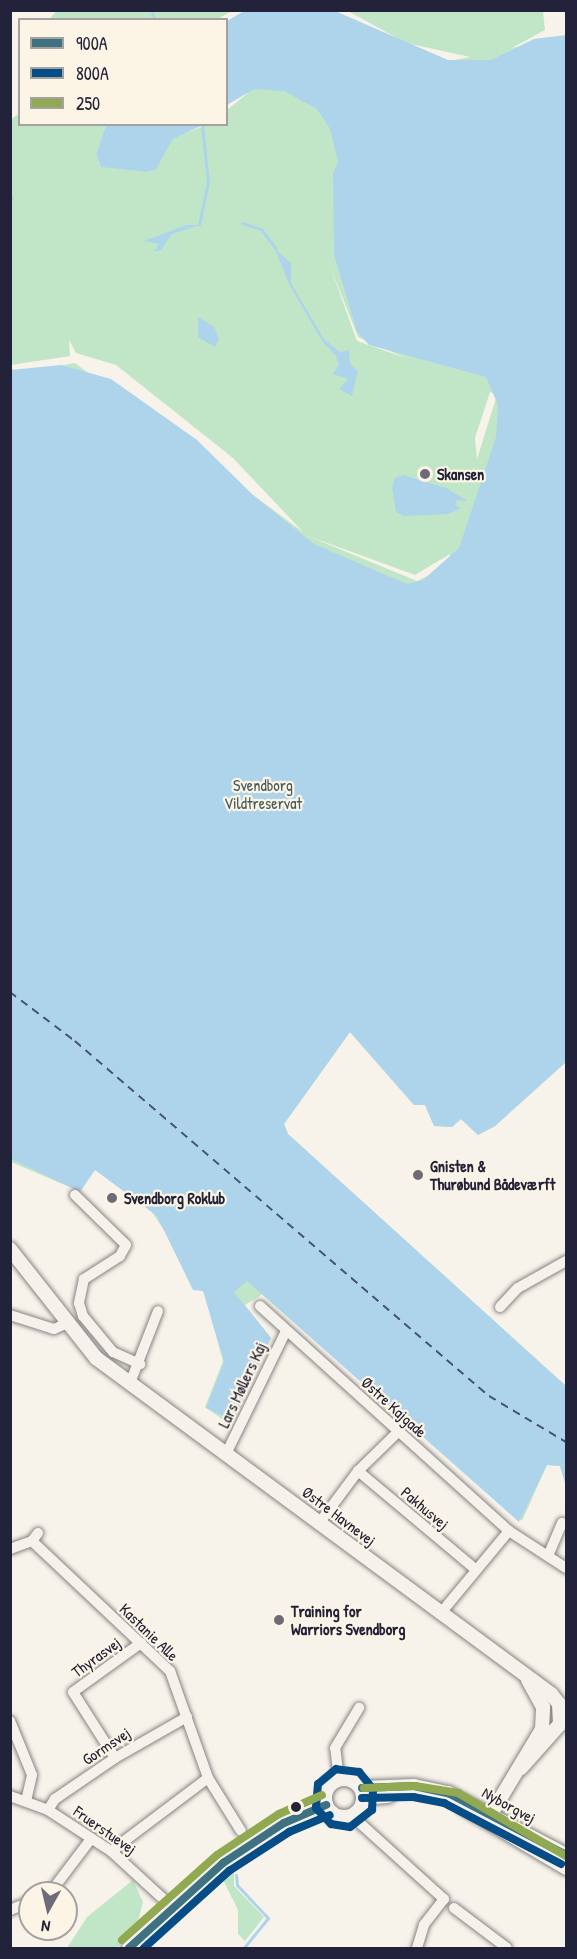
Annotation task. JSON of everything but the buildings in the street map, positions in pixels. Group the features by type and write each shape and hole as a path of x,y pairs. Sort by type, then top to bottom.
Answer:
{"street":[{"path":"75,1195 126,1245 120,1256 84,1279 79,1303 83,1316 113,1352 140,1364"},
{"name":"Østre Havnevej","path":"10,1249 32,1270 65,1324 130,1383 320,1521 440,1614 530,1674 551,1694 564,1713"},
{"path":"500,1307 518,1288 567,1261"},
{"name":"Østre Kajgade","path":"260,1306 509,1531 567,1568"},
{"path":"130,1383 140,1364 158,1311"},
{"path":"10,1316 54,1329 65,1324"},
{"name":"Lars Møllers Kaj","path":"227,1452 286,1331"},
{"path":"320,1521 357,1471 399,1431"},
{"name":"Pakhusvej","path":"357,1471 474,1568"},
{"path":"548,1556 562,1523"},
{"path":"440,1614 474,1568 509,1531"},
{"name":"Kastanie Alle","path":"10,1549 35,1537 170,1671 208,1778 241,1831"},
{"name":"Thyrasvej","path":"115,1758 73,1692 141,1643"},
{"name":"Østre Havnevej","path":"530,1674 545,1714"},
{"path":"339,1779 334,1748 359,1708"},
{"path":"490,1816 521,1768 545,1714 564,1713 556,1734 521,1768"},
{"name":"Gormsvej","path":"48,1810 115,1758 187,1717"},
{"path":"10,1721 33,1775 27,1801"},
{"path":"111,1851 208,1778"},
{"path":"339,1779 363,1793 351,1816"},
{"path":"339,1779 327,1789 326,1804 336,1815 351,1816 444,1899 424,1925 417,1948"},
{"name":"Nyborgvej","path":"363,1793 425,1788 490,1816 567,1855"},
{"name":"Fruerstuevej","path":"10,1796 48,1810 111,1851 171,1906"},
{"path":"129,1948 171,1906 251,1842 326,1804"},
{"name":"Nyborgvej","path":"490,1816 567,1868"},
{"path":"59,1881 91,1839"},
{"path":"454,1908 507,1948"}],"green space":[{"path":"56,10 232,11 220,18 51,18"},
{"name":"Svendborg Vildtreservat","path":"247,10 312,11 450,61 470,57 406,43 348,11 543,11 545,30 512,48 566,37 566,1062 495,1126 478,1135 461,1119 452,1127 434,1126 425,1105 414,1105 350,1032 284,1124 288,1134 566,1386 566,1486 560,1466 547,1465 522,1521 263,1294 245,1305 271,1338 229,1424 205,1407 223,1361 203,1288 145,1202 95,1170 79,1191 11,1162 11,374 75,363 303,532 233,458 116,365 76,353 69,340 70,356 11,365 11,119 18,115 18,126 106,126 96,154 101,167 204,126 228,126 228,109 249,92 228,102 228,21","holes":["330,266 358,337 406,358 357,341","490,392 497,395 477,459 475,438","308,536 415,575 450,554 446,567 417,581"]},
{"path":"234,1872 234,1886 264,1917 245,1941 238,1934 238,1910 221,1876"},
{"path":"133,1880 143,1902 136,1929 116,1948 67,1948 72,1941 78,1941 78,1931 87,1917"}],"water":[{"name":"Svendborg Vildtreservat","path":"244,11 335,11 448,60 491,60 534,39 566,35 566,1062 495,1126 478,1135 461,1119 452,1127 434,1126 425,1105 414,1105 350,1032 284,1124 288,1134 566,1386 566,1486 560,1466 547,1465 519,1522 247,1281 234,1292 271,1338 230,1426 223,1422 225,1417 206,1408 224,1362 203,1291 193,1290 157,1216 95,1170 80,1192 11,1159 10,370 61,365 111,379 197,440 253,495 314,544 407,584 423,580 459,548 496,437 498,405 486,377 369,345 357,332 334,255 333,173 338,162 330,129 317,109 284,91 254,89 228,104 228,20"},
{"path":"105,126 201,126 173,139 156,169 147,172 101,167 96,154"},
{"path":"186,225 199,225 172,234 161,250 154,252 159,244 144,241"},
{"path":"275,249 291,263 291,283 324,339 340,352 349,350 350,364 358,371 352,396 339,389 348,379 333,374 339,364 335,355 322,341 289,284"},
{"path":"198,317 214,327 219,339 215,347 198,337"},
{"path":"403,475 446,488 468,501 457,500 455,505 461,508 448,514 404,516 396,512 392,488 395,478"}],"waterway":[{"path":"151,10 154,18"},
{"path":"199,225 208,182 202,126"},
{"path":"242,223 261,229 276,249"},
{"path":"236,1875 237,1885 268,1918 244,1948"}],"ferry route":[{"path":"10,992 75,1041 489,1396 566,1442"}],"transit line":[{"name":"800A","path":"373,1789 359,1772 336,1769 318,1784 316,1808 331,1824 350,1827 372,1810 373,1791"},
{"name":"900A","path":"362,1788 414,1786 448,1793 566,1855"},
{"name":"250","path":"364,1788 415,1786 458,1793 566,1856"},
{"name":"250","path":"122,1940 217,1855 279,1814 322,1795"},
{"name":"800A","path":"362,1798 413,1797 444,1803 561,1864"},
{"name":"900A","path":"129,1948 223,1863 284,1823 326,1805"},
{"name":"800A","path":"144,1948 229,1871 289,1832 330,1815"}],"place":[{"name":"Skansen","path":"425,474"},
{"name":"Gnisten & Thurøbund Bådeværft","path":"418,1175"},
{"name":"Svendborg Roklub","path":"112,1198"},
{"name":"Training for Warriors Svendborg","path":"279,1620"}]}
